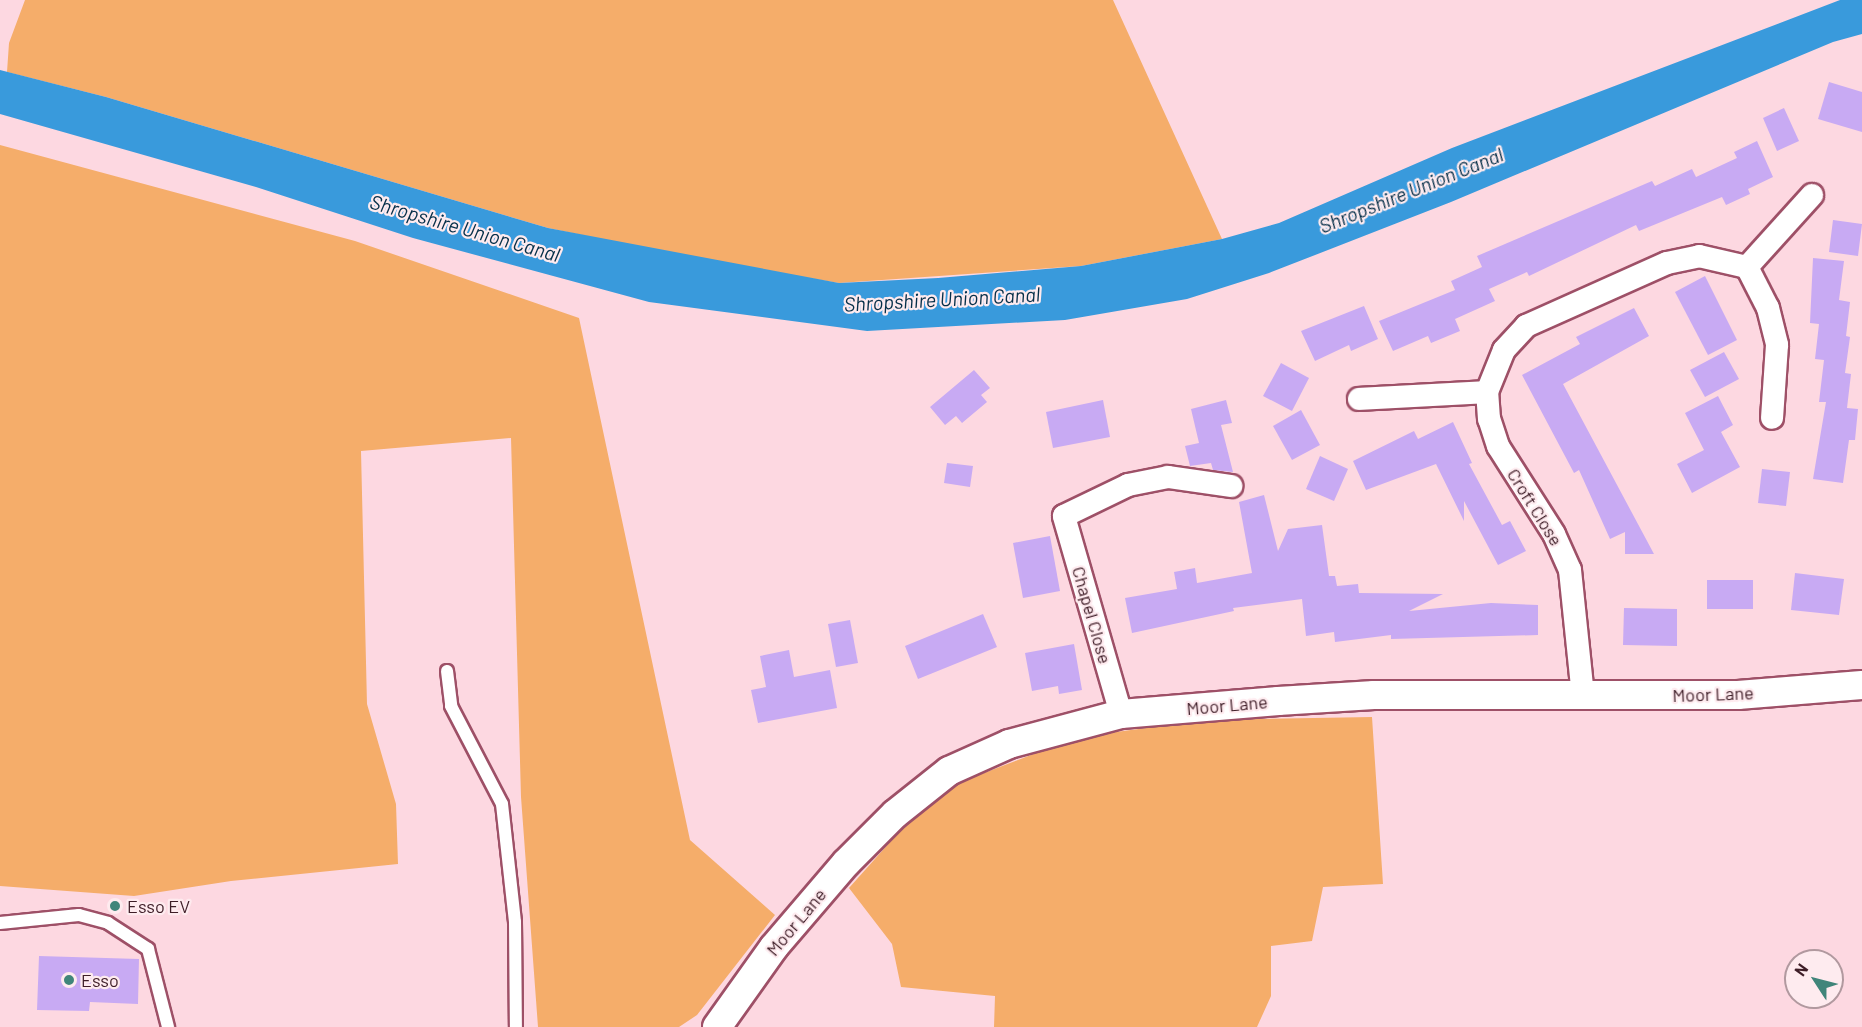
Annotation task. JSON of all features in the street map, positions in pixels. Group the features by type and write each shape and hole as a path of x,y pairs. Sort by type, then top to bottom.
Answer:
{"street":[{"path":"1747,267 1812,195"},
{"path":"1359,399 1487,392 1513,338 1526,326 1667,263 1699,256 1747,267 1768,308 1777,345 1772,418"},
{"name":"Croft Close","path":"1487,392 1489,419 1498,446 1554,534 1570,570 1583,696"},
{"name":"Chapel Close","path":"1121,714 1064,516 1128,485 1168,477 1231,486"},
{"name":"Moor Lane","path":"717,1027 774,947 846,863 895,814 949,771 1009,744 1121,714 1374,695 1738,695 1862,686"}],"lane":[{"path":"447,671 451,706 502,804 515,922 516,1027"},
{"path":"0,923 79,915 108,924 148,949 168,1027"}],"shaded area":[{"path":"25,0 1113,0 1222,239 1081,266 839,283 713,262 548,228 106,97 7,72 9,43"},
{"path":"0,145 355,241 579,318 690,840 775,915 697,1015 679,1027 538,1027 521,797 511,438 361,451 367,704 396,804 398,864 231,881 134,896 0,886"},
{"path":"1372,717 1383,884 1323,887 1312,941 1271,946 1271,996 1257,1027 994,1027 995,996 901,987 892,944 849,888 899,832 945,788 1044,750 1116,732 1206,720"}],"water":[{"name":"Shropshire Union Canal","path":"1840,0 1862,0 1862,34 1833,42 1451,202 1269,273 1187,299 1065,320 867,331 649,302 413,238 256,187 0,114 0,70 106,97 548,228 839,283 938,278 1081,266 1222,239 1279,223 1452,148"}],"building":[{"path":"1829,82 1862,92 1862,132 1818,119"},
{"path":"1784,108 1799,141 1777,151 1763,118"},
{"path":"1757,141 1773,177 1748,189 1750,194 1726,205 1722,197 1639,231 1636,225 1529,276 1527,272 1489,289 1495,301 1455,319 1460,331 1431,343 1428,336 1393,351 1379,321 1455,290 1451,281 1482,267 1477,256 1652,181 1655,186 1692,169 1696,177 1737,158 1734,152"},
{"path":"1833,220 1862,224 1858,256 1829,252"},
{"path":"1813,258 1844,261 1839,300 1850,302 1846,336 1850,337 1845,373 1851,374 1847,408 1858,409 1855,440 1849,440 1843,483 1813,479 1826,402 1819,402 1824,360 1815,359 1819,324 1810,323"},
{"path":"1705,276 1737,340 1708,355 1675,292"},
{"path":"1364,306 1378,339 1351,351 1349,345 1315,361 1301,331"},
{"path":"1634,308 1649,336 1563,384 1654,554 1625,554 1625,532 1610,539 1579,470 1574,473 1522,375 1580,344 1576,337"},
{"path":"1724,352 1739,379 1705,397 1690,370"},
{"path":"1281,363 1309,378 1292,411 1263,396"},
{"path":"974,370 990,388 981,395 987,402 962,423 956,416 945,425 930,407"},
{"path":"1718,396 1733,425 1721,432 1740,467 1692,493 1677,464 1704,450 1685,413"},
{"path":"1103,400 1110,437 1053,448 1046,412"},
{"path":"1226,400 1232,423 1221,425 1233,472 1213,470 1211,463 1190,466 1185,446 1199,443 1191,409"},
{"path":"1301,410 1320,445 1292,460 1273,426"},
{"path":"1453,422 1472,463 1469,464 1502,525 1510,521 1526,551 1498,565 1464,501 1464,521 1436,464 1366,490 1353,461 1414,431 1418,439"},
{"path":"1320,456 1348,469 1334,501 1306,489"},
{"path":"947,463 973,466 970,487 944,483"},
{"path":"1762,469 1790,472 1786,506 1758,503"},
{"path":"1264,495 1278,551 1288,529 1322,525 1329,576 1335,576 1337,586 1358,584 1359,593 1443,594 1409,611 1491,603 1538,605 1538,635 1391,639 1391,635 1335,642 1334,632 1306,636 1302,599 1233,608 1234,611 1132,633 1125,598 1177,589 1174,572 1195,568 1197,583 1252,573 1239,502"},
{"path":"1050,536 1060,591 1023,598 1013,543"},
{"path":"1795,573 1844,579 1839,615 1791,610"},
{"path":"1707,580 1753,580 1753,609 1707,609"},
{"path":"1624,608 1677,609 1677,646 1623,645"},
{"path":"983,614 997,647 918,679 905,646"},
{"path":"850,620 858,663 836,667 828,624"},
{"path":"1074,644 1082,690 1059,694 1058,686 1032,691 1025,653"},
{"path":"789,650 794,677 830,670 837,708 758,723 751,690 766,687 760,656"},
{"path":"39,956 139,959 138,1004 90,1002 89,1011 37,1010"}],"place":[{"name":"Esso EV","path":"115,906"},
{"name":"Esso","path":"69,980"}]}
